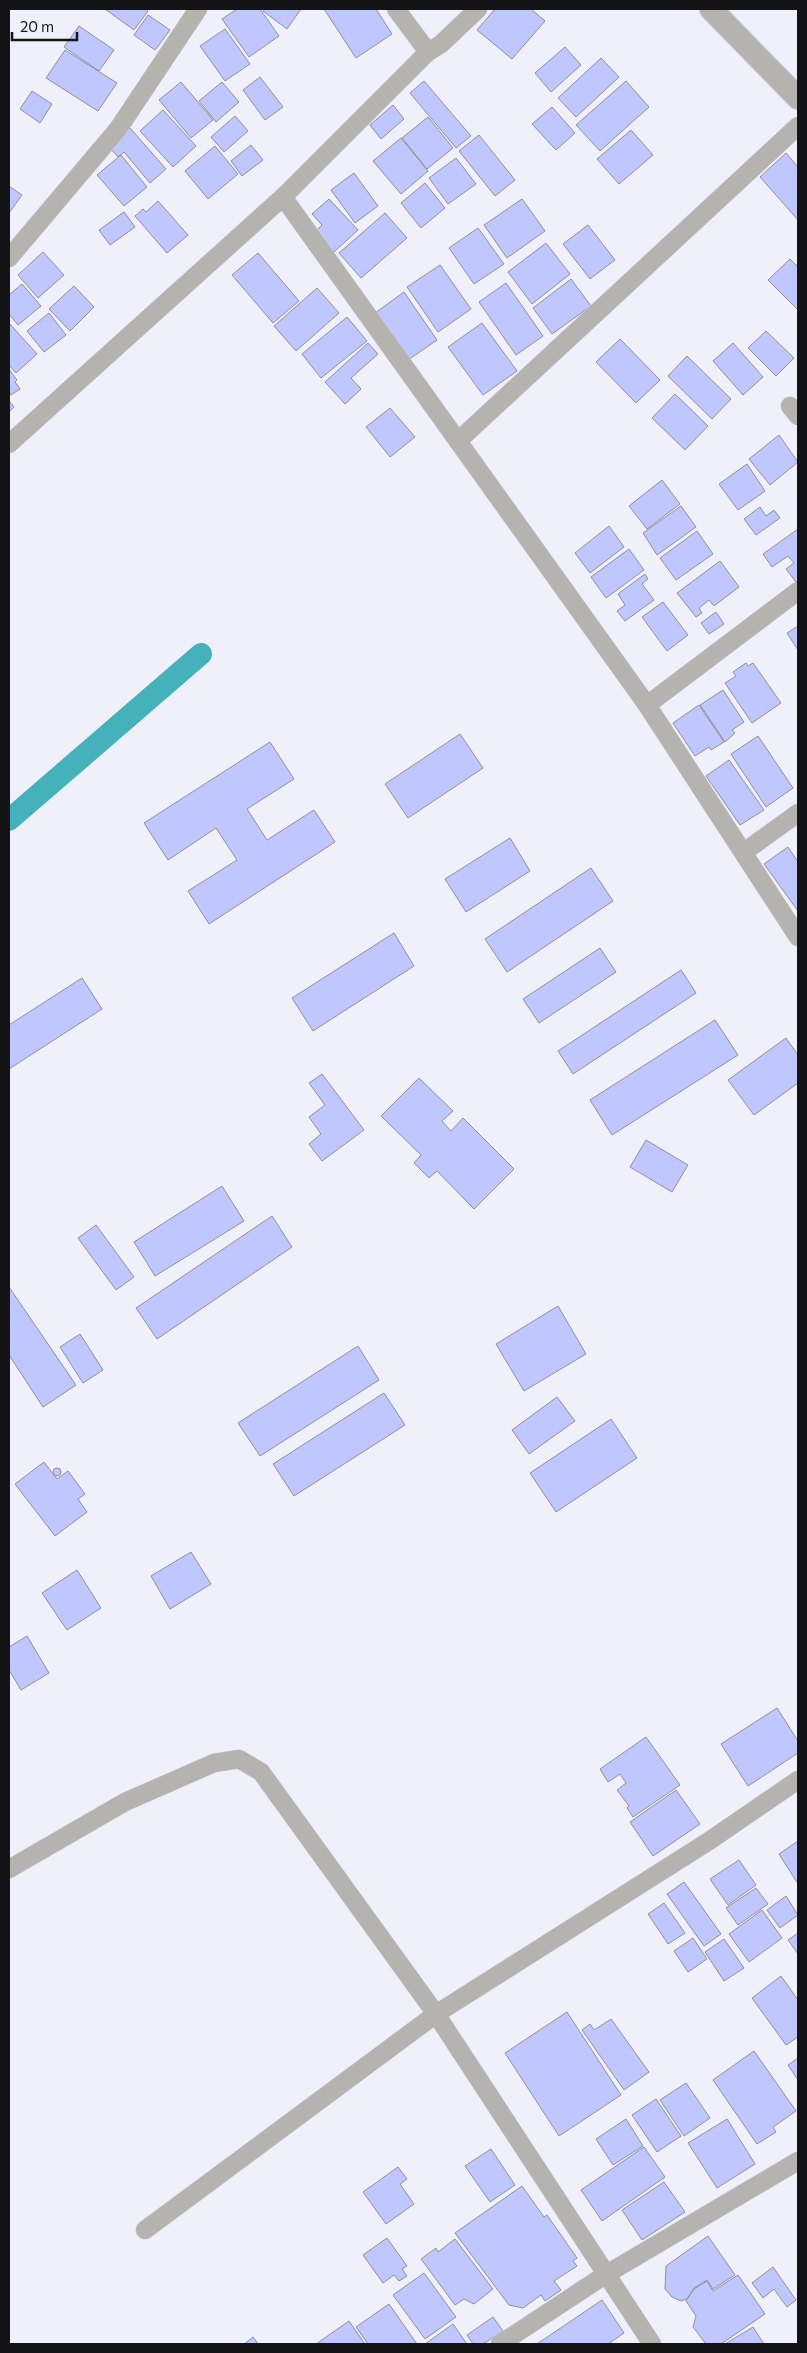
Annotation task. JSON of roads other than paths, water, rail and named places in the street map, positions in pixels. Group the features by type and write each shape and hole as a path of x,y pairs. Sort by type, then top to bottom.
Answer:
{"street":[{"path":"9,258 118,129 198,9"},
{"path":"396,9 428,52"},
{"path":"9,444 283,197 428,52 441,44 478,9"},
{"path":"711,9 798,98"},
{"path":"458,441 798,126"},
{"path":"283,197 646,705 798,937"},
{"path":"646,705 798,591"},
{"path":"744,852 798,814"},
{"path":"9,1869 125,1802 214,1763 239,1759 261,1772 436,2014 605,2275 652,2344"},
{"path":"145,2230 436,2014 710,1841 798,1780"},
{"path":"500,2344 605,2275 798,2161"}],"waterway":[{"path":"9,820 201,654"}]}
